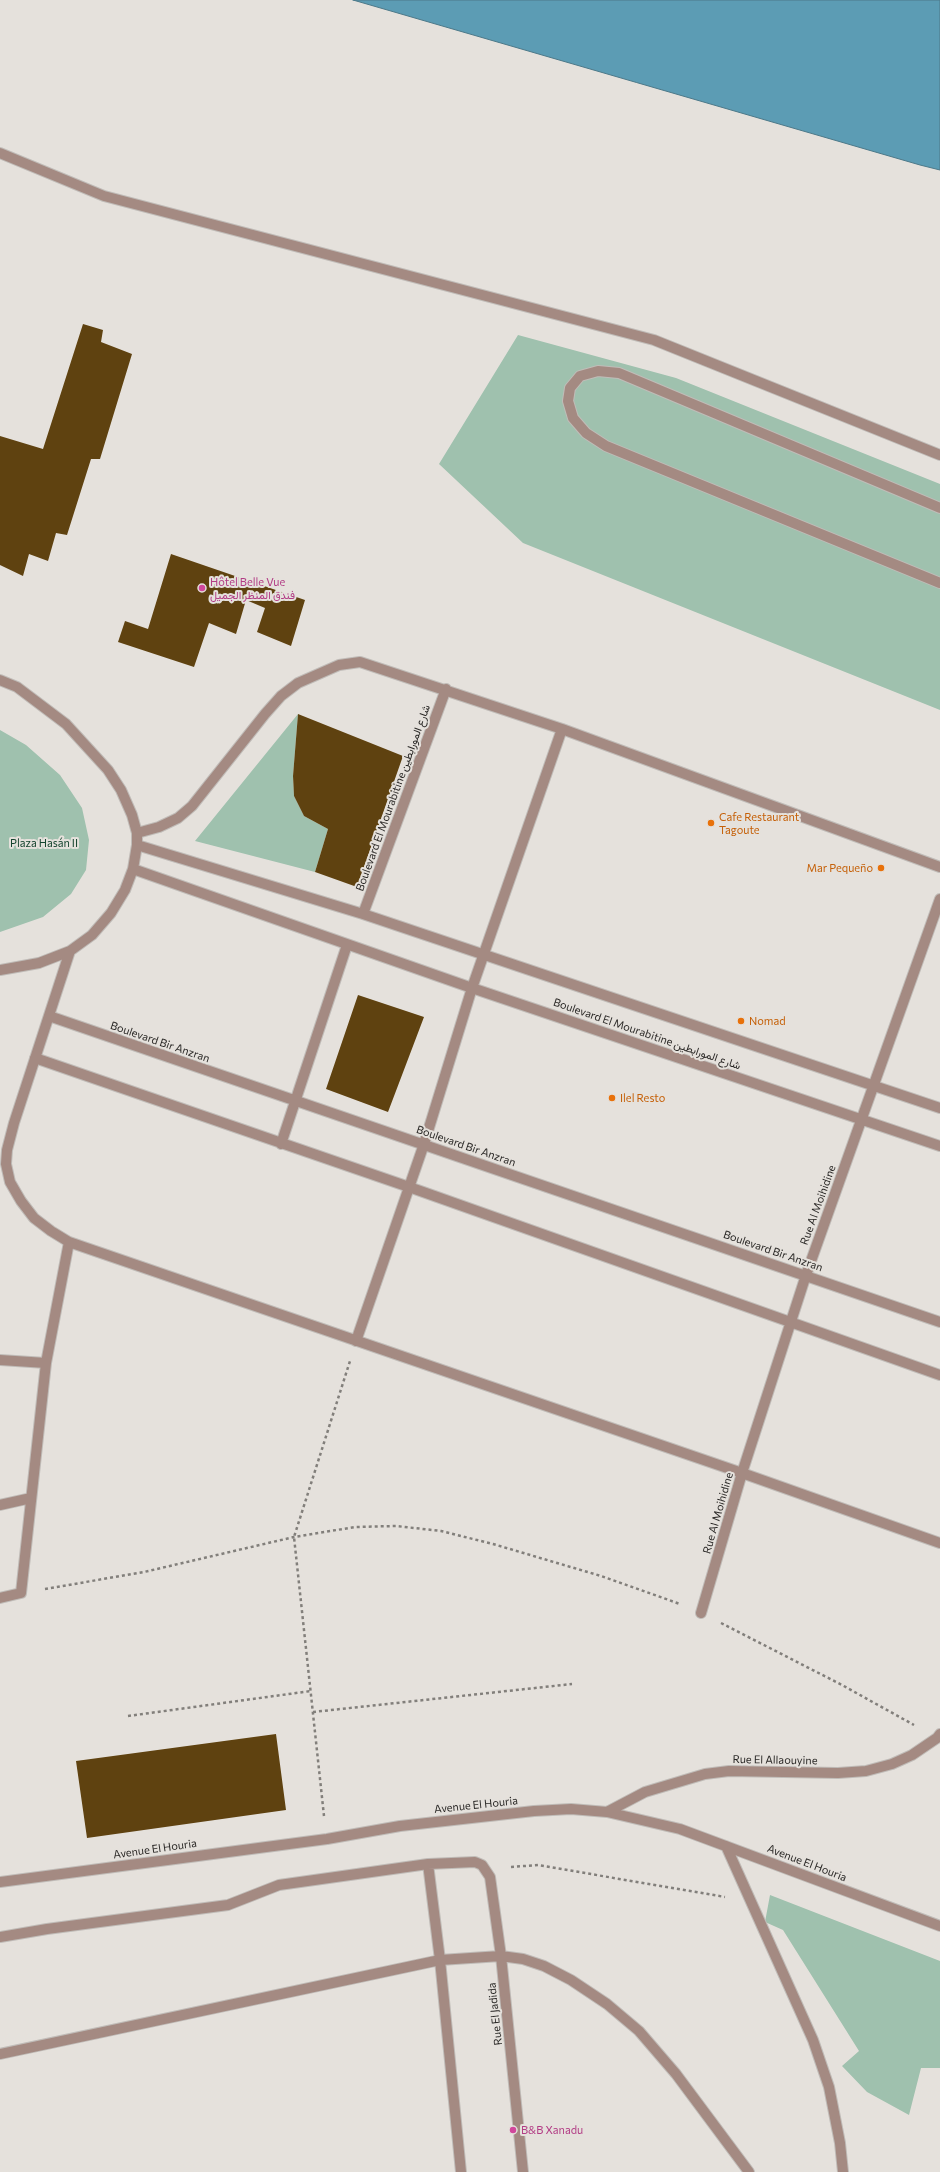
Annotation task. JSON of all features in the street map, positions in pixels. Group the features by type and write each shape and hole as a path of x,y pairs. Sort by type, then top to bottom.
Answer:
{"street":[{"path":"0,153 104,196 654,340 940,455"},
{"path":"940,508 619,373 598,371 580,376 570,388 568,401 573,418 586,433 606,446 940,583"},
{"path":"137,833 159,827 178,818 192,806 265,714 287,692 318,672 339,665 360,662 446,689 562,729 940,867"},
{"path":"0,680 16,687 41,705 66,724 88,746 121,790 132,815 137,833 137,845 133,869 125,890 111,913 92,935 70,951 39,963 0,970"},
{"name":"Boulevard El Mourabitine شارع المورابطين","path":"363,914 446,689"},
{"path":"356,1341 424,1144 483,955 562,729"},
{"name":"Boulevard El Mourabitine شارع المورابطين","path":"137,845 363,914 940,1108"},
{"name":"Boulevard El Mourabitine شارع المورابطين","path":"133,869 472,988 940,1146"},
{"name":"Rue Al Moihidine","path":"702,1613 742,1473 806,1275 862,1119 872,1085 940,899"},
{"path":"281,1144 294,1100 348,945"},
{"path":"70,951 14,1123 7,1150 6,1164 10,1182 20,1201 34,1218 69,1242 742,1473 940,1543"},
{"name":"Boulevard Bir Anzran","path":"49,1016 940,1322"},
{"path":"35,1058 409,1187 940,1375"},
{"path":"0,1598 21,1593 46,1362 69,1242"},
{"path":"0,1360 46,1362"},
{"path":"0,1505 31,1498"},
{"name":"Rue El Allaouyine","path":"607,1812 645,1792 705,1774 729,1771 838,1773 866,1771 892,1764 912,1755 939,1737"},
{"name":"Avenue El Houria","path":"0,1882 327,1838 400,1826 502,1814 571,1810 607,1812 680,1830 940,1926"},
{"path":"726,1846 818,2054 829,2087 840,2143 843,2172"},
{"path":"0,1937 47,1929 228,1905 279,1885 428,1864 475,1862 486,1869"},
{"path":"428,1864 440,1960 461,2172"},
{"name":"Rue El Jadida","path":"486,1869 491,1883 501,1956 523,2172"},
{"path":"0,2054 440,1960 501,1956 523,1959 544,1966 571,1980 607,2004 639,2031 676,2074 749,2172"}],"path":[{"path":"327,1838 294,1537 356,1341"},
{"path":"21,1593 144,1572 294,1537 355,1527 396,1526 441,1531 493,1544 601,1576 702,1613 939,1737"},
{"path":"313,1712 572,1684"},
{"path":"128,1716 311,1691"},
{"path":"486,1869 538,1866 752,1902"}],"green space":[{"path":"518,335 676,378 940,484 940,710 523,543 439,464"},
{"path":"298,714 293,776 294,796 304,816 328,829 315,872 195,841"},
{"name":"Plaza Hasán II","path":"0,730 26,745 60,775 82,808 89,840 86,870 71,894 43,917 0,932"},
{"path":"770,1895 940,1961 940,2068 921,2068 909,2115 867,2092 842,2066 859,2051 783,1930 765,1922"}],"water":[{"path":"353,0 940,0 940,170 920,165"}],"building":[{"path":"83,324 103,330 101,342 132,354 100,459 91,459 67,535 56,533 48,561 29,554 23,576 0,565 0,436 43,449"},
{"path":"171,554 305,600 291,646 257,632 265,608 246,600 236,634 209,623 194,667 118,642 125,621 148,629"},
{"path":"298,714 403,756 357,887 315,872 328,829 304,816 294,796 293,776"},
{"path":"358,995 424,1017 388,1112 326,1089"},
{"path":"276,1734 286,1810 87,1838 76,1761"}],"place":[{"name":"Hôtel Belle Vue فندق المنظر الجميل","path":"202,588"},
{"name":"Cafe Restaurant Tagoute","path":"711,823"},
{"name":"Mar Pequeño","path":"881,868"},
{"name":"Nomad","path":"741,1021"},
{"name":"Ilel Resto","path":"612,1098"},
{"name":"B&B Xanadu","path":"513,2130"}]}
